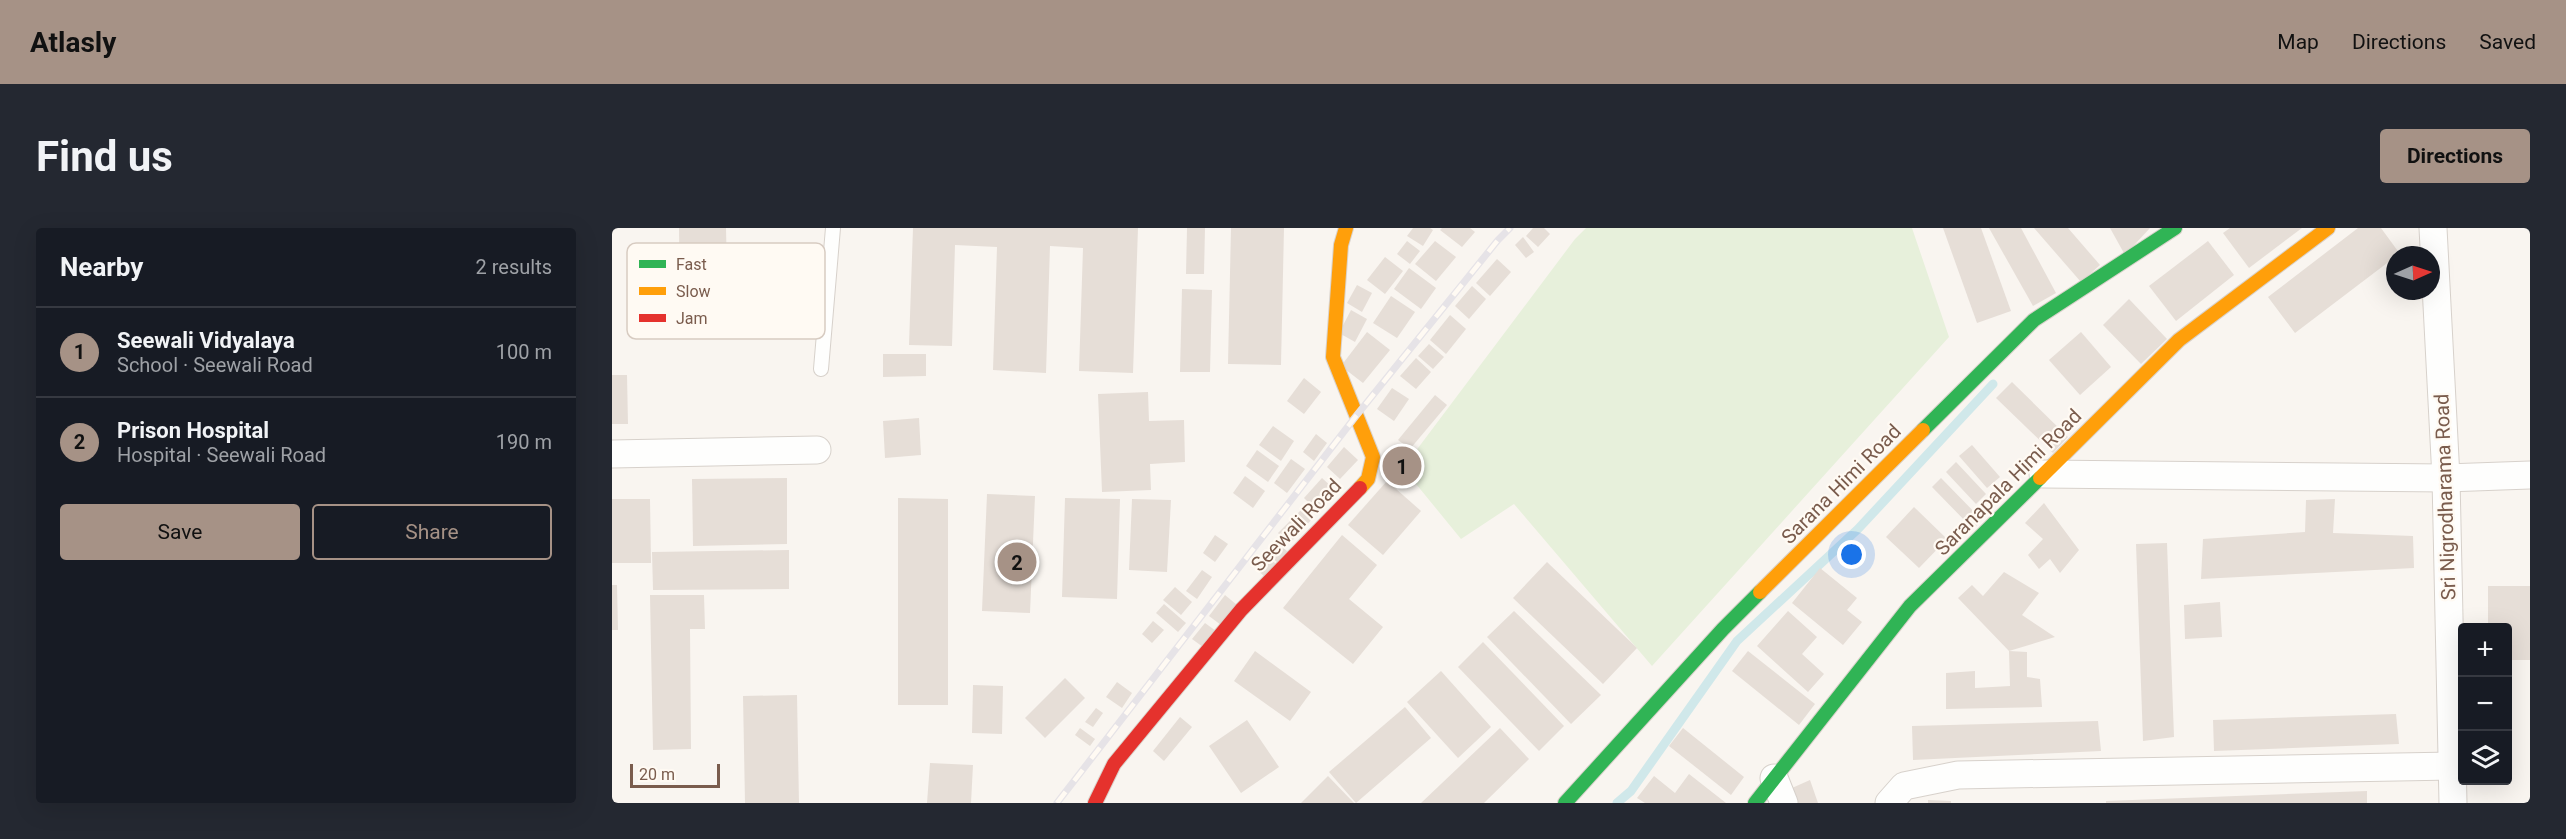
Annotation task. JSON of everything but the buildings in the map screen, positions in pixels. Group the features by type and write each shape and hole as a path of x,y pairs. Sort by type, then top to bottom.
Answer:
{"street":[{"name":"Seewali Road","path":"1095,803 1114,764 1241,610 1368,479 1373,457 1333,357 1341,245 1346,228"},
{"name":"Saranapala Himi Road","path":"1755,803 1779,791 1910,606 2179,340 2328,228"},
{"name":"Sri Nigrodharama Road","path":"2433,228 2446,478 2453,803"},
{"name":"Sarana Himi Road","path":"1565,803 1723,629 2034,320 2168,230"},
{"path":"612,454 817,450"},
{"path":"2043,474 2446,478 2530,475"},
{"path":"1889,803 1904,786 1959,775 2453,766"}],"lane":[{"path":"825,322 833,228"},
{"path":"821,369 824,339"}],"green space":[{"path":"1586,228 1912,228 1949,337 1652,666 1514,504 1461,539 1403,468 1575,239"}],"waterway":[{"path":"1617,803 1631,791 1737,641 1858,529 1993,384"}],"railway":[{"path":"1057,803 1356,416 1510,228"}],"traffic: fast":[{"path":"1923,430 2034,320 2175,228"},
{"path":"1755,803 1910,606 2040,478"},
{"path":"1565,803 1723,629 1760,592"}],"traffic: slow":[{"path":"1346,228 1341,245 1333,357 1373,457 1368,479 1360,488"},
{"path":"2040,478 2179,340 2328,228"},
{"path":"1760,592 1923,430"}],"traffic: jam":[{"path":"1095,803 1114,764 1241,610 1360,488"}],"place":[{"name":"Seewali Vidyalaya","path":"1402,466"},
{"name":"Prison Hospital","path":"1017,562"}]}
